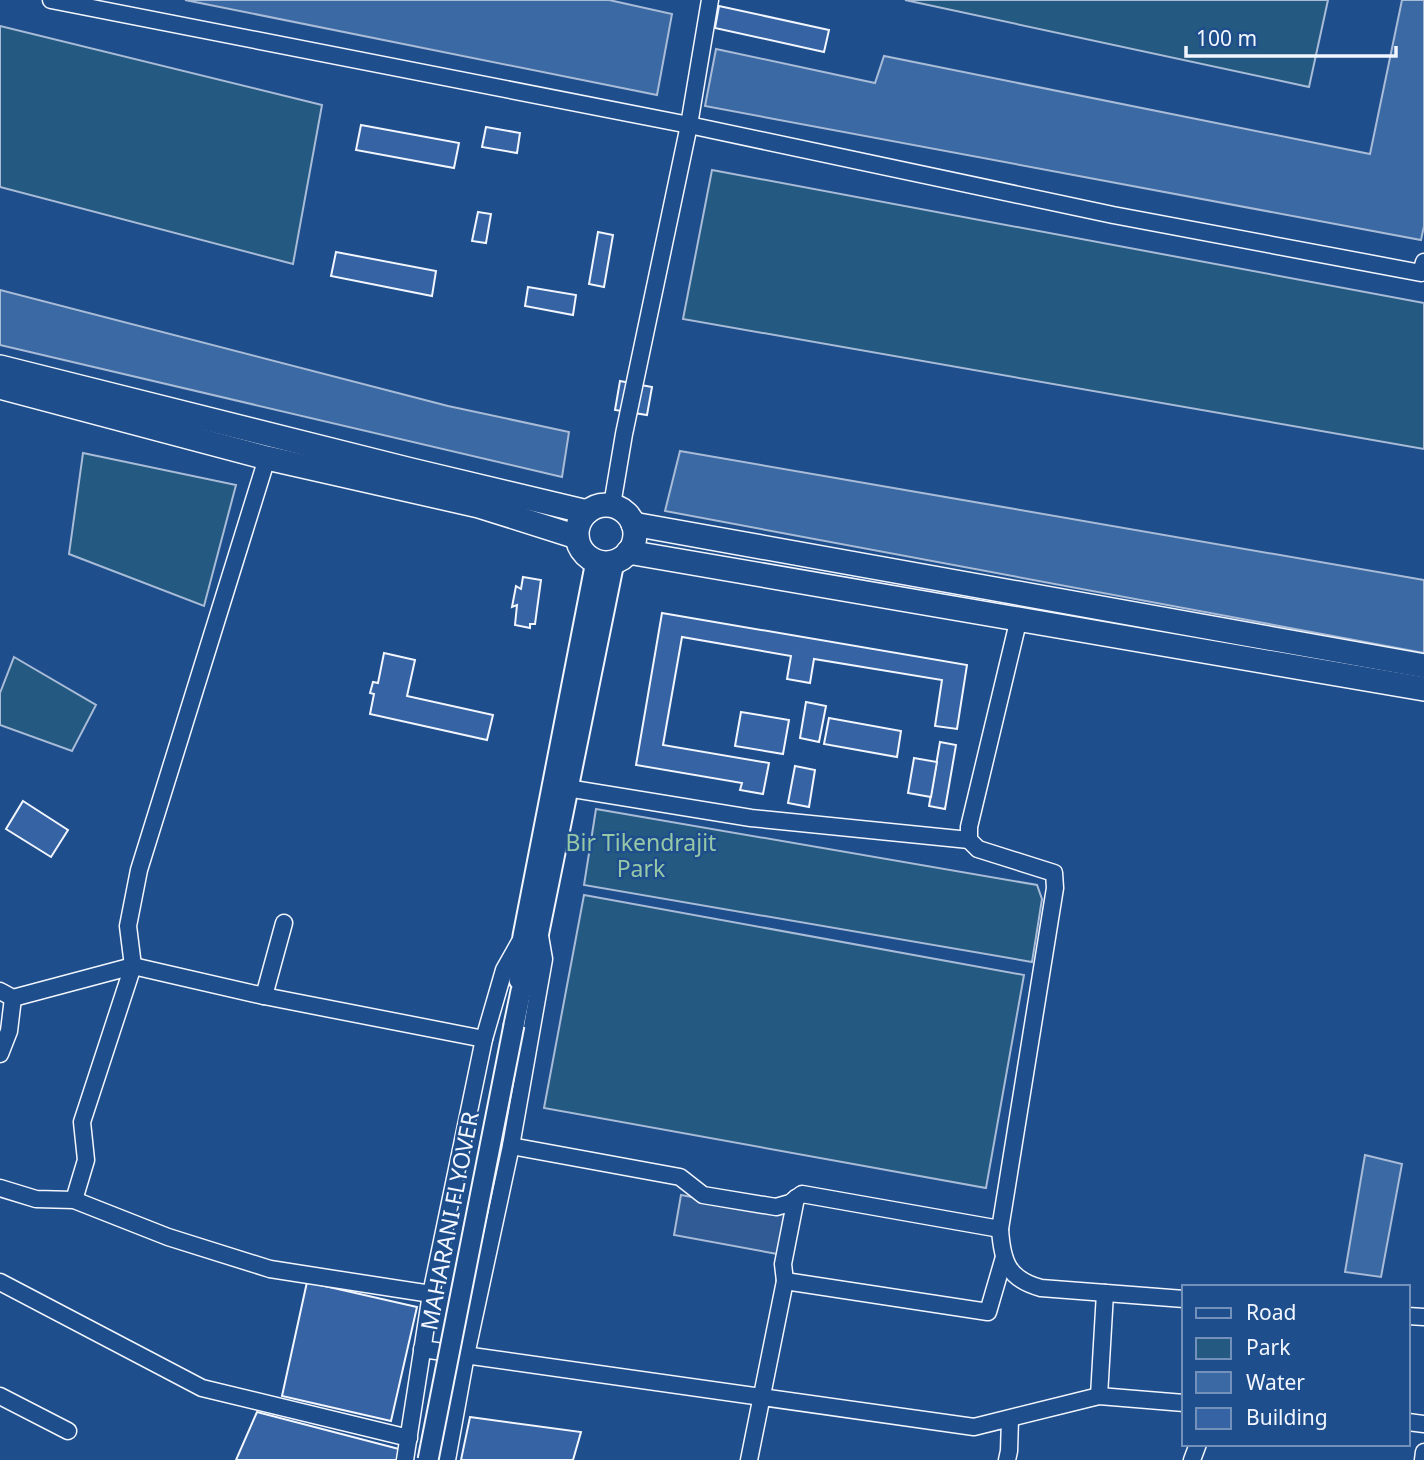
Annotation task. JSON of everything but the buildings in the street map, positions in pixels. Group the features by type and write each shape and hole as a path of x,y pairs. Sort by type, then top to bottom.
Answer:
{"highway":[{"path":"0,367 411,471 587,512 603,505 612,505 629,516 633,524 633,544 613,558"},
{"path":"0,387 267,458 480,506 577,537"},
{"path":"587,512 578,528 577,537 583,552 1019,618 1424,689"},
{"path":"633,524 1424,666"}],"main road":[{"path":"531,935 579,688 613,558"},
{"path":"531,935 568,788 579,688"},
{"name":"MAHARANI FLYOVER","path":"428,1460 531,935"}],"street":[{"path":"51,0 690,125 1112,215 1423,269"},
{"path":"612,505 624,434 690,125 710,0"},
{"path":"74,1200 86,1160 82,1122 133,966 128,926 139,870 267,458"},
{"path":"1019,618 969,827 970,840 978,849 1054,873 1055,888 1000,1229 1004,1256 1010,1271 1027,1284 1041,1288 1182,1299"},
{"path":"568,788 751,818 970,840"},
{"path":"264,996 284,923"},
{"path":"405,1460 431,1294 484,1039 505,970 531,935 544,958 511,1146 446,1460"},
{"path":"0,1054 9,1031 6,995 133,966 264,996 484,1039"},
{"path":"511,1146 680,1177 703,1195 776,1207 802,1194 1000,1229"},
{"path":"0,1188 36,1199 74,1200 168,1237 270,1269 431,1294"},
{"path":"749,1460 785,1280 783,1264 796,1198"},
{"path":"785,1280 988,1312 1004,1256"},
{"path":"0,1282 202,1388 409,1438"},
{"path":"1099,1396 1105,1293"},
{"path":"422,1349 974,1427 1099,1396 1182,1403"},
{"path":"0,1396 68,1431"},
{"path":"1007,1460 1010,1419"},
{"path":"1423,1460 1424,1452"}],"green space":[{"path":"905,0 1328,0 1309,87"},
{"path":"0,26 322,105 293,264 0,187"},
{"path":"712,170 1424,303 1424,449 683,319"},
{"path":"83,453 236,485 204,606 69,554"},
{"path":"14,657 96,705 72,751 0,725 0,693"},
{"name":"Bir Tikendrajit Park","path":"596,809 1037,885 1042,899 1032,962 584,885"},
{"path":"584,895 1024,975 986,1188 544,1108"}],"shaded area":[{"path":"681,1195 790,1215 783,1255 674,1235"}],"water":[{"path":"185,0 609,0 672,14 657,95"},
{"path":"1402,0 1424,0 1424,226 1421,240 705,106 716,49 875,83 884,56 1370,154"},
{"path":"0,290 448,406 569,432 562,477 0,345"},
{"path":"680,451 1424,580 1424,653 665,511"},
{"path":"1365,1155 1402,1164 1381,1277 1345,1272"}]}
